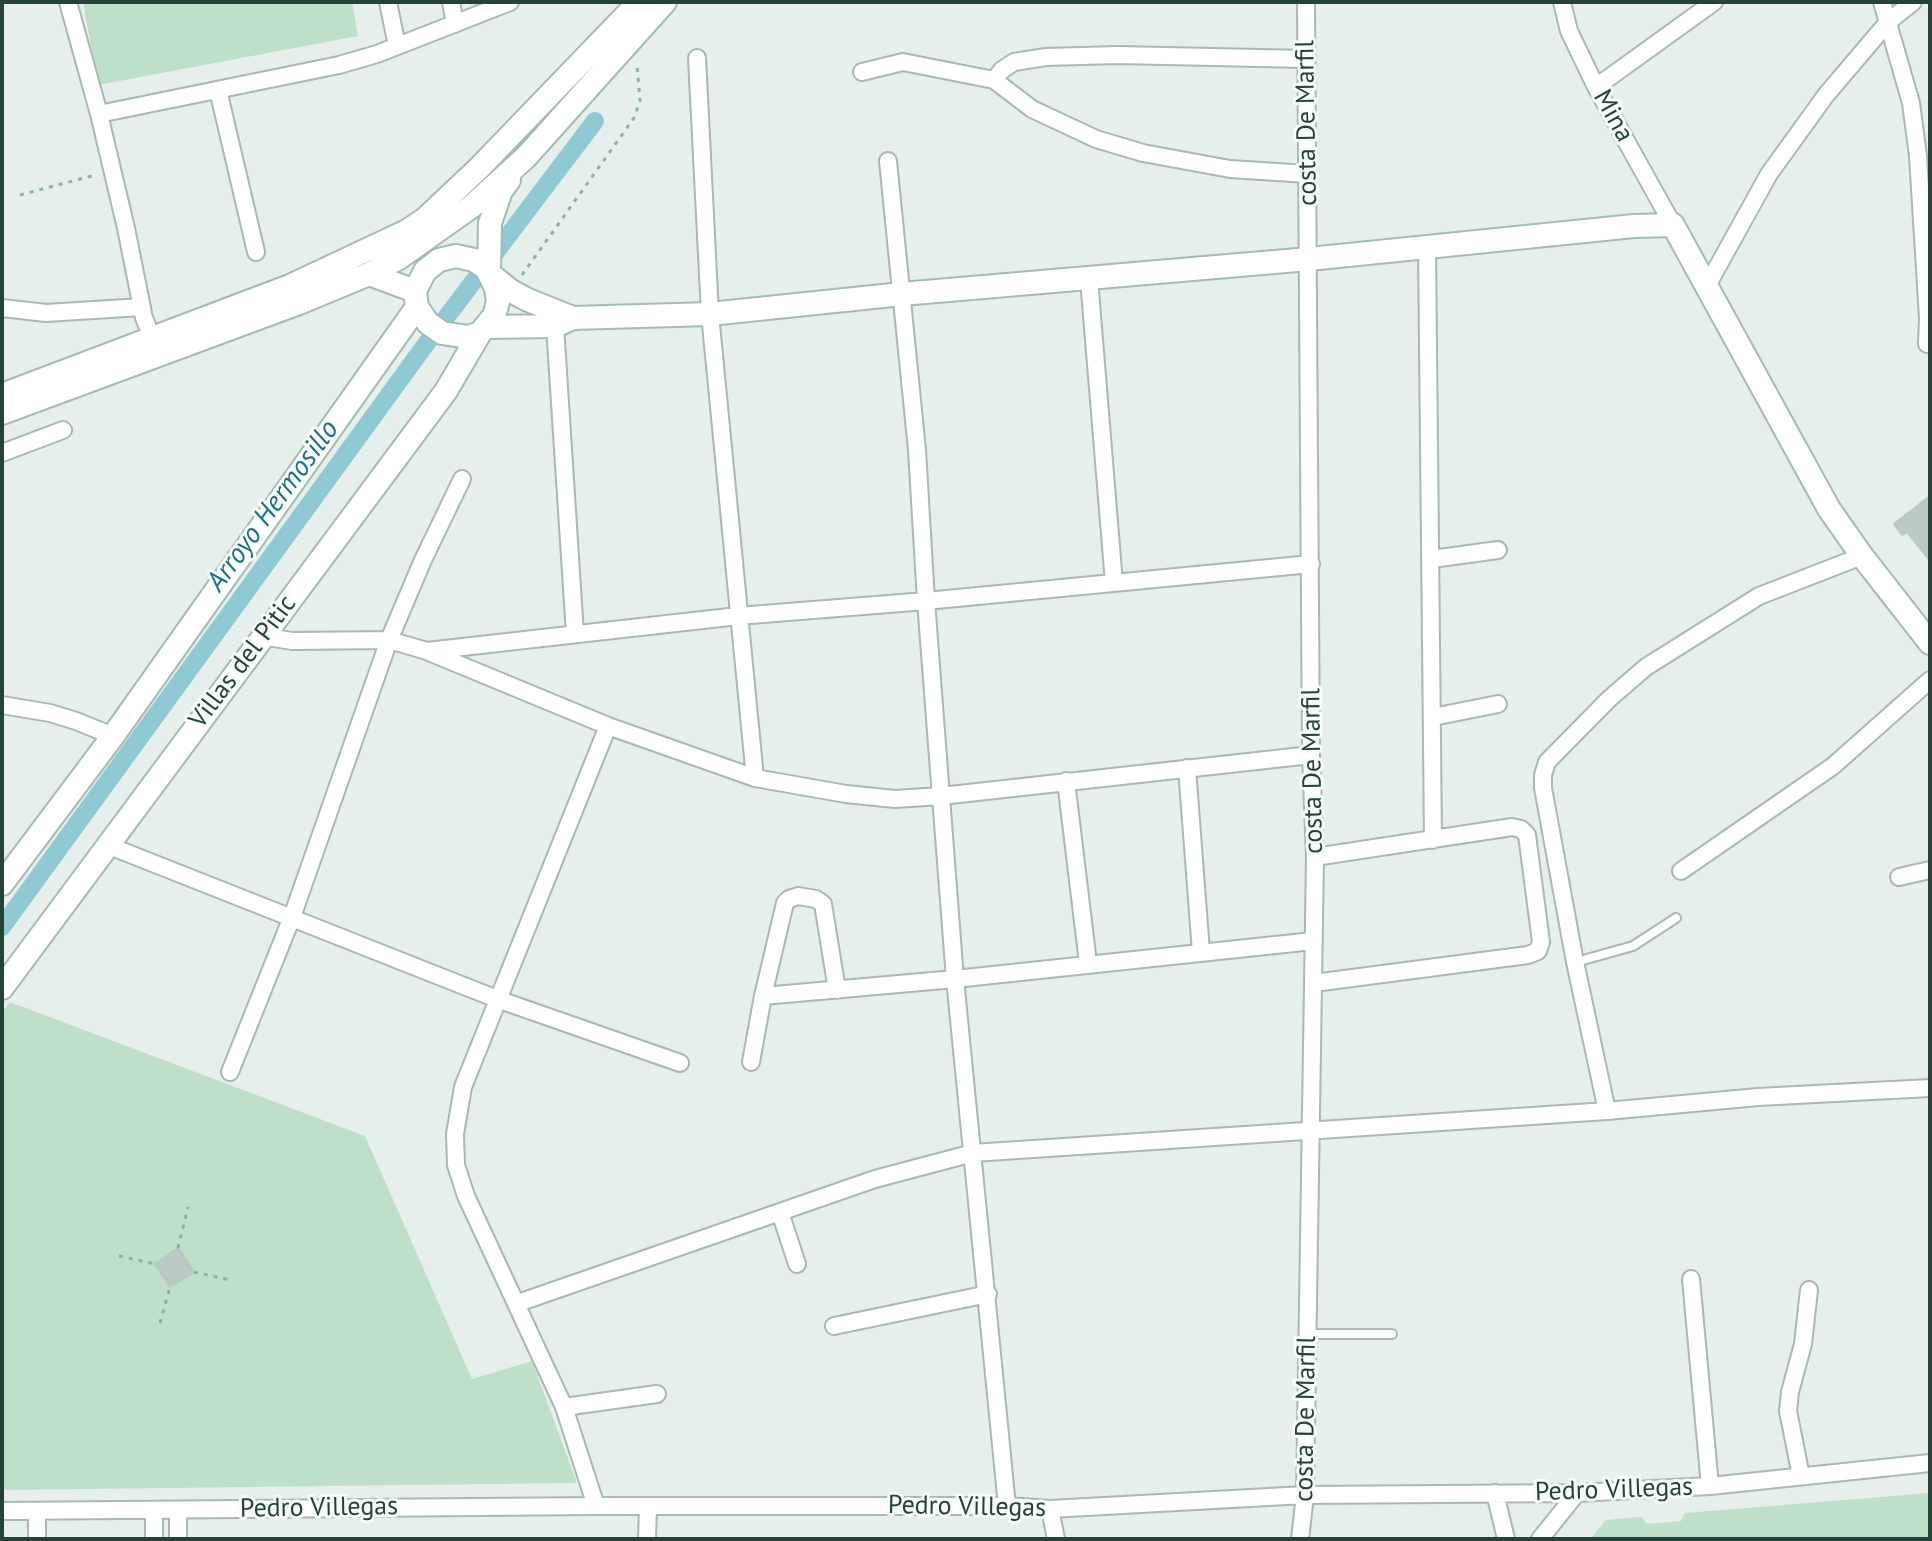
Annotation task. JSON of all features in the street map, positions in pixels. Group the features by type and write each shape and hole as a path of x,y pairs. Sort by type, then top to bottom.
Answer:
{"street":[{"path":"68,2 99,114 142,307 155,346"},
{"path":"388,2 397,46"},
{"path":"451,2 455,24"},
{"path":"99,114 339,65 510,2"},
{"path":"2,395 299,303 369,274 420,233 639,2"},
{"path":"484,267 490,223 501,191 526,157 665,2"},
{"name":"costa De Marfil","path":"1300,1539 1305,1495 1315,857 1311,755 1306,2"},
{"name":"Mina","path":"1562,2 1569,31 1596,87 1673,225"},
{"path":"1596,87 1714,2"},
{"path":"1882,2 1902,64 1913,116 1928,318 1927,344"},
{"path":"1708,284 1769,174 1849,65 1888,22 1913,2"},
{"path":"994,80 1014,62 1046,57 1118,55 1306,59"},
{"path":"697,58 710,314 755,778"},
{"path":"862,72 903,62 994,80 1032,109 1096,139 1131,150 1185,163 1308,174"},
{"path":"218,90 256,252"},
{"path":"2,413 290,286 420,233 471,207 526,157"},
{"path":"888,161 917,450 955,979 1007,1506"},
{"path":"369,274 468,337 484,330 564,322 710,314 1634,226 1673,225 1829,509 1930,643"},
{"path":"420,233 484,267 511,291 564,322"},
{"path":"420,233 424,307"},
{"path":"1427,247 1433,840"},
{"path":"4,879 113,736 424,307 439,260 456,256 484,267 496,288 498,302 494,316 484,330"},
{"path":"1089,279 1114,583"},
{"path":"2,308 46,313 142,307"},
{"path":"564,322 575,634"},
{"name":"Villas del Pitic","path":"2,988 446,391 484,330"},
{"path":"2,453 63,430"},
{"path":"230,1072 292,917 389,640 462,479"},
{"path":"1432,559 1498,550"},
{"path":"1607,1111 1575,962 1543,788 1547,762 1609,699 1646,667 1759,596 1862,556"},
{"path":"427,651 738,616 1311,564"},
{"path":"262,636 292,641 389,640 427,651 608,726 755,778 895,799 1311,755"},
{"path":"1681,871 1833,766 1930,680"},
{"path":"1433,717 1498,704"},
{"path":"2,705 50,713 113,736"},
{"path":"596,1506 564,1407 466,1196 456,1165 455,1134 463,1087 608,726"},
{"path":"1187,768 1201,952"},
{"path":"1066,781 1088,963"},
{"path":"1314,983 1484,963 1528,955 1538,951 1541,942 1527,835 1521,829 1512,827 1315,857"},
{"path":"107,845 497,999 680,1063"},
{"path":"1899,877 1930,870"},
{"path":"751,1062 785,903 798,896 816,899 823,904 837,990"},
{"path":"763,996 1313,941"},
{"path":"518,1303 875,1179 973,1153 1607,1111 1758,1097 1930,1088"},
{"path":"780,1212 797,1264"},
{"path":"1691,1279 1710,1486"},
{"path":"1801,1476 1788,1411 1803,1344 1809,1290"},
{"path":"834,1326 988,1294"},
{"path":"564,1407 657,1394"},
{"name":"Pedro Villegas","path":"2,1511 596,1506 1007,1506 1050,1509 1305,1495 1577,1493 1710,1486 1930,1463"},
{"path":"1495,1493 1506,1539"},
{"path":"1540,1539 1577,1493"},
{"path":"647,1539 648,1506"},
{"path":"1050,1509 1056,1539"},
{"path":"154,1510 154,1539"},
{"path":"178,1510 178,1539"},
{"path":"37,1511 37,1539"}],"lane":[{"path":"1575,962 1633,946 1676,918"},
{"path":"1308,1334 1392,1334"}],"path":[{"path":"511,291 634,118 640,101 634,37"},
{"path":"20,195 111,171"},
{"path":"178,1248 188,1207"},
{"path":"119,1256 155,1264"},
{"path":"194,1272 230,1280"},
{"path":"160,1323 170,1287"}],"green space":[{"path":"83,2 352,2 358,36 98,85"},
{"path":"10,1002 365,1136 472,1379 532,1361 577,1483 2,1490 2,1012"},
{"path":"1930,1493 1930,1539 1590,1539 1606,1520 1641,1517 1647,1524 1681,1521 1685,1513"}],"building":[{"path":"1930,496 1930,561 1907,532 1902,535 1894,524"},
{"path":"178,1248 194,1272 170,1287 155,1264"}],"waterway":[{"name":"Arroyo Hermosillo","path":"2,927 423,348 595,121"}]}
